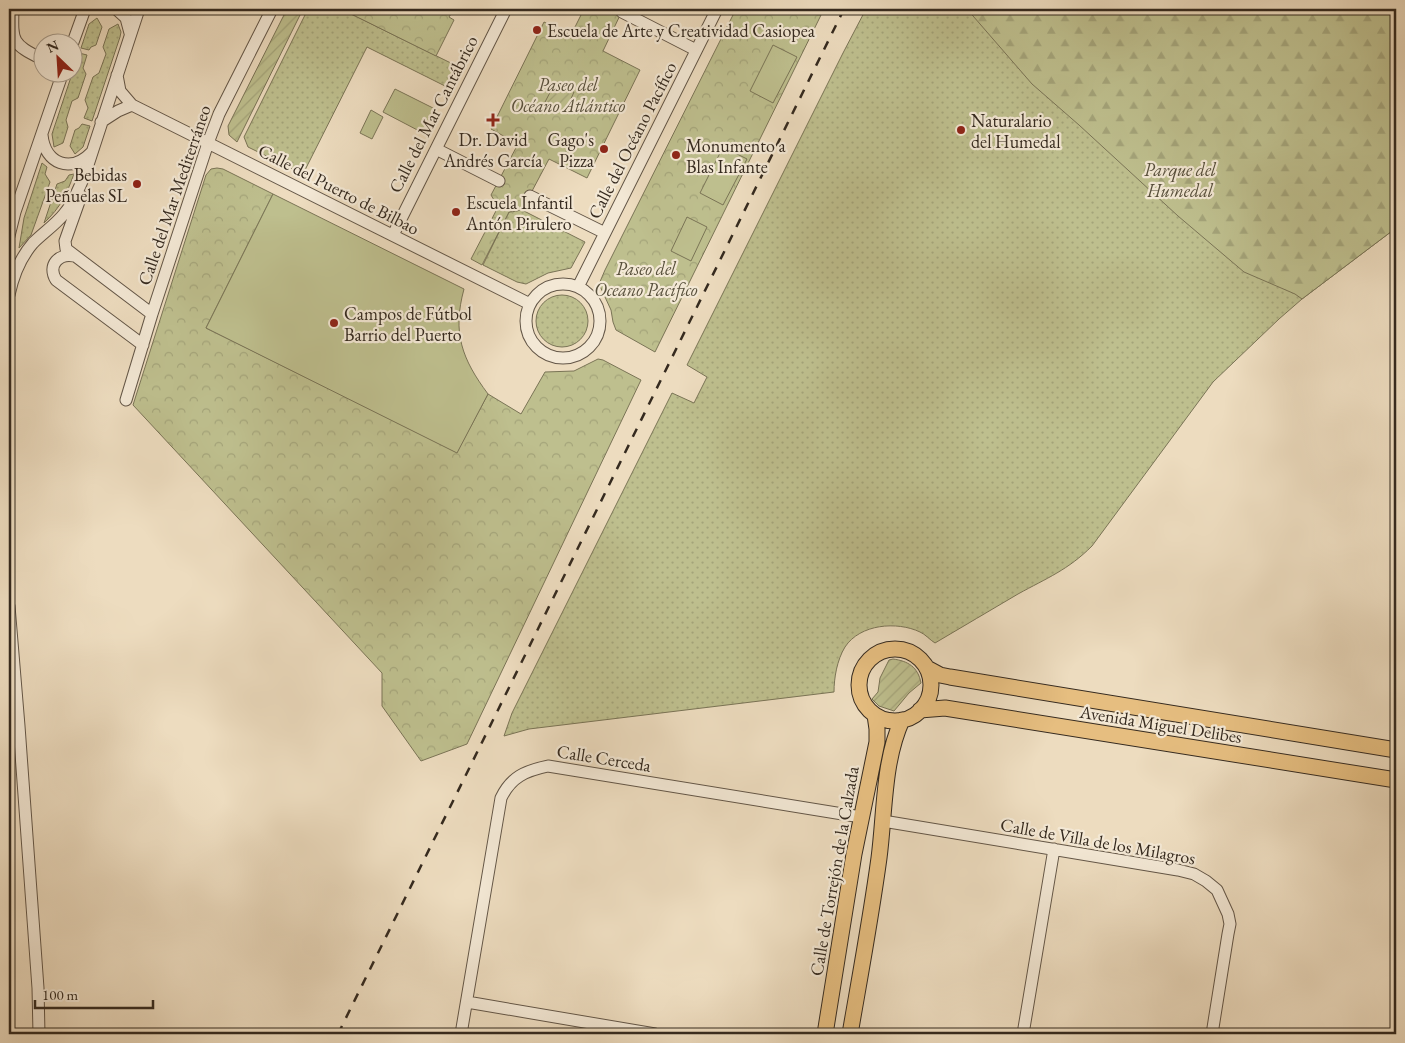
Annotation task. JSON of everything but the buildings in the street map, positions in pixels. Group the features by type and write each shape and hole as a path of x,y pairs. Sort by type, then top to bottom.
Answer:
{"main road":[{"path":"898,649 909,652 919,658 927,668 931,685 926,703 920,710 909,718 902,720 888,720 875,715 866,707 861,697 859,685 861,673 866,663 875,655 886,650 898,649"},
{"name":"Avenida Miguel Delibes","path":"927,668 940,675 950,677 1396,750"},
{"name":"Avenida Miguel Delibes","path":"920,710 945,708 1396,780"},
{"name":"Calle de Torrejón de la Calzada","path":"825,1034 861,817 877,742 878,729 875,715"},
{"name":"Calle de Torrejón de la Calzada","path":"850,1034 879,859 893,742 902,720"}],"street":[{"path":"13,9 13,34 20,47 32,54"},
{"path":"76,32 83,14 92,9"},
{"path":"116,9 126,18 130,35"},
{"path":"9,295 17,268 25,254 34,242 65,214 84,177 139,9"},
{"name":"Calle del Mar Mediterráneo","path":"126,400 208,143 219,114 272,9"},
{"name":"Calle del Mar Cantábrico","path":"393,235 506,9"},
{"name":"Calle del Océano Pacífico","path":"578,287 717,9"},
{"path":"622,12 696,50"},
{"path":"101,122 114,113 132,105 120,91 117,75"},
{"path":"9,236 13,217 60,82"},
{"name":"Calle del Puerto de Bilbao","path":"132,105 530,304"},
{"path":"42,133 44,148 48,154 60,163 80,162 92,152"},
{"path":"436,149 499,181"},
{"path":"74,256 66,249 65,242 81,198 84,177"},
{"path":"530,196 605,233"},
{"path":"74,256 62,256 55,262 53,272 56,280 143,345"},
{"name":"Calle del Mar Mediterráneo","path":"74,256 152,314"},
{"path":"564,284 578,287 591,297 599,312 600,320 592,344 579,354 571,357 554,357 546,354 534,345 530,339 526,325 527,311 530,304 538,293 550,286 564,284"},
{"path":"9,606 37,969 39,1034"},
{"name":"Calle Cerceda","path":"461,1034 501,798 507,786 519,776 533,769 548,766 861,817"},
{"name":"Calle de Villa de los Milagros","path":"883,821 1194,874 1206,881 1217,890 1228,914 1230,924 1212,1034"},
{"path":"1023,1034 1054,849"},
{"path":"467,1002 654,1034"}],"green space":[{"path":"287,9 303,9 237,142 229,135 228,126"},
{"path":"308,9 341,9 461,68 451,89 367,47 303,174 248,147 244,137"},
{"path":"341,9 454,9 449,17 454,20 436,56"},
{"name":"Paseo del Océano Atlántico","path":"584,9 623,9 603,51 640,70 587,178 549,159 522,210 509,212 482,265 471,259 498,207 491,195 518,144 491,129 544,22 571,35"},
{"name":"Paseo del Oceano Pacífico","path":"736,9 824,9 655,352 616,330 611,310 599,284"},
{"name":"Parque del Humedal","path":"866,9 1396,9 1396,228 1302,299 1213,382 1092,546 1057,573 935,643 922,633 901,626 869,629 852,639 845,647 836,669 834,692 529,729 504,736 512,713 672,393 694,403 707,377 687,365"},
{"name":"Parque del Humedal","path":"967,9 1396,9 1396,228 1302,299 1295,294 1244,272 1178,216 1032,84"},
{"path":"97,18 102,27 96,45 89,50 82,48 82,45 89,24"},
{"path":"118,24 121,32 120,37 92,121 84,118 88,108 85,100 93,77 99,73 106,54 103,47 109,29"},
{"path":"773,45 797,57 773,103 750,91"},
{"path":"82,54 87,55 83,68 86,74 78,98 72,101 66,120 68,127 63,143 54,147 52,134 69,82 82,82"},
{"path":"555,83 574,92 565,112 545,102"},
{"path":"395,89 437,110 425,134 383,112"},
{"path":"371,110 383,117 372,139 360,133"},
{"path":"82,124 90,126 83,147 75,154 70,146 75,130"},
{"path":"723,147 747,159 723,205 700,193"},
{"path":"42,163 47,167 45,174 50,182 31,235 19,248 24,218"},
{"path":"211,169 223,169 273,194 206,328 457,452 488,394 521,414 545,372 574,371 598,359 641,380 467,744 421,761 382,706 382,673 133,405 206,175"},
{"path":"74,174 55,212 44,223 57,184 65,181 69,175"},
{"name":"Campos de Fútbol Barrio del Puerto","path":"273,194 464,289 459,319 459,332 466,357 488,394 457,453 206,328"},
{"path":"522,210 585,242 571,268 548,273 526,284 517,282 483,265 509,212"},
{"path":"687,217 707,227 691,261 671,251"},
{"path":"562,295 572,297 580,303 586,311 588,321 586,331 580,339 572,345 562,347 552,345 544,339 538,331 536,321 538,311 544,303 552,297"},
{"path":"893,659 908,663 915,669 921,683 909,693 894,711 879,706 872,699 878,692 880,678 889,660"}],"railway":[{"path":"338,1034 844,9"}],"place":[{"name":"Escuela de Arte y Creatividad Casiopea","path":"537,30"},
{"name":"Dr. David Andrés García","path":"493,120"},
{"name":"Naturalario del Humedal","path":"961,130"},
{"name":"Gago's Pizza","path":"604,149"},
{"name":"Monumento a Blas Infante","path":"676,155"},
{"name":"Bebidas Peñuelas SL","path":"137,184"},
{"name":"Escuela Infantil Antón Pirulero","path":"456,212"},
{"name":"Campos de Fútbol Barrio del Puerto","path":"334,323"}]}
